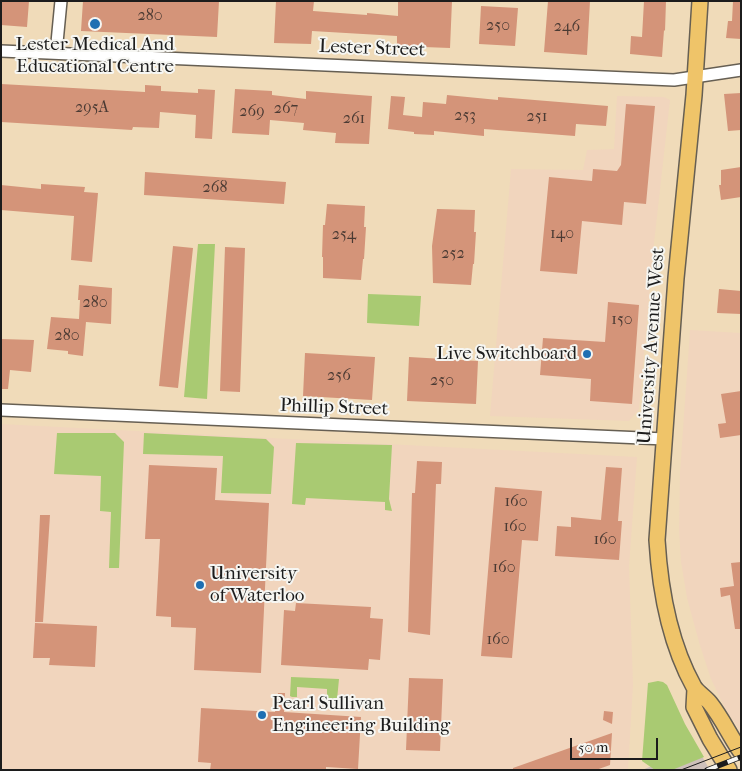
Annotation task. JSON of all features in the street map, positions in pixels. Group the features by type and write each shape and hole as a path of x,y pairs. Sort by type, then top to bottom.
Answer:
{"main road":[{"name":"University Avenue West","path":"700,1 695,78 676,278 657,540 664,596 678,652 695,689 710,703 741,752"},
{"name":"University Avenue West","path":"695,689 694,707 710,739 729,770"}],"street":[{"path":"56,54 61,1"},
{"name":"Lester Street","path":"1,50 56,54 674,80 741,70"},
{"name":"Phillip Street","path":"1,410 665,439"}],"shaded area":[{"path":"617,96 664,97 670,100 654,243 639,409 629,421 490,416 511,169 583,170 587,150 614,149"},
{"path":"690,330 741,333 741,733 725,708 711,679 687,598 681,562 679,530 680,473"},
{"name":"University of Waterloo","path":"1,424 637,457 629,566 633,685 628,770 1,770"},
{"path":"697,748 710,770 642,770"}],"green space":[{"path":"198,244 215,244 207,399 184,397"},
{"path":"368,294 421,296 419,326 367,323"},
{"path":"57,433 115,433 124,442 119,568 109,568 111,512 100,511 101,476 54,474"},
{"path":"144,433 266,439 274,447 271,494 221,493 223,456 143,454"},
{"path":"296,443 392,445 389,499 392,511 385,510 385,502 306,498 305,505 292,504"},
{"path":"291,677 339,679 337,700 327,699 327,689 297,687 297,697 290,696"},
{"path":"658,681 667,685 685,724 704,757 672,770 655,770 642,761 648,683"}],"building":[{"path":"1,1 29,1 27,27 1,25"},
{"path":"83,1 219,1 217,37 81,31"},
{"path":"276,1 314,1 313,11 398,16 398,1 452,1 450,48 397,46 397,36 312,31 311,44 274,43"},
{"path":"548,1 590,1 587,55 544,52"},
{"path":"644,1 666,1 662,57 630,54 631,36 642,37"},
{"path":"733,1 741,1 741,39 726,38 728,21 732,21"},
{"path":"481,6 518,8 515,46 479,44"},
{"path":"1,84 145,92 145,85 161,86 161,91 198,93 198,89 215,90 212,139 195,138 196,115 160,112 159,128 133,127 132,130 1,122"},
{"path":"235,89 272,91 272,95 306,99 306,91 372,96 369,144 335,143 336,133 303,130 304,123 270,120 269,135 232,133"},
{"path":"741,93 741,130 728,131 724,94"},
{"path":"447,95 498,100 498,97 608,106 606,126 576,124 575,136 484,129 484,136 434,131 434,135 414,134 414,132 388,129 391,96 405,97 403,115 422,117 423,102 446,104"},
{"path":"626,104 655,106 646,204 624,202 622,225 582,221 577,274 540,271 549,177 592,181 593,169 617,171 621,165"},
{"path":"741,167 741,197 721,200 719,185 721,185 721,170"},
{"path":"145,172 286,182 284,204 144,195"},
{"path":"41,184 85,187 84,192 98,193 92,262 71,260 74,216 1,210 1,185 41,189"},
{"path":"327,204 365,206 364,227 366,227 361,280 323,278 323,225 325,225"},
{"path":"437,209 475,210 474,232 476,232 471,285 433,283 432,246"},
{"path":"173,246 193,248 178,388 159,386"},
{"path":"225,247 245,248 240,392 220,391"},
{"path":"79,285 112,288 111,324 86,322 83,356 68,354 68,351 47,349 51,317 79,319"},
{"path":"719,289 741,291 741,314 717,313"},
{"path":"608,302 639,305 632,404 590,401 591,379 540,375 543,338 605,342"},
{"path":"1,339 34,340 31,372 10,370 8,389 1,389"},
{"path":"305,353 375,357 372,400 303,396"},
{"path":"409,357 478,361 476,404 407,401"},
{"path":"741,391 741,435 720,438 718,424 726,423 721,394"},
{"path":"417,461 442,462 441,484 436,484 430,635 408,632 412,493 415,493"},
{"path":"149,465 217,468 215,500 269,503 261,673 194,670 196,628 171,627 171,617 156,616 160,539 145,539"},
{"path":"606,467 622,468 618,521 622,521 619,560 555,556 557,526 571,527 571,517 601,520"},
{"path":"495,487 542,491 538,541 522,540 512,658 481,656"},
{"path":"40,515 50,515 43,622 35,622"},
{"path":"741,562 741,629 735,629 730,595 721,597 720,588 734,586 731,563"},
{"path":"296,603 371,607 370,618 383,619 380,660 369,659 368,670 281,665 284,610 295,611"},
{"path":"35,623 97,626 95,667 49,665 50,658 33,658"},
{"path":"409,678 443,679 440,751 406,750"},
{"name":"Pearl Sullivan Engineering Building","path":"278,693 285,693 284,712 361,717 358,769 326,767 326,770 210,770 211,763 198,762 201,708 275,712"},
{"path":"604,711 613,712 612,724 603,720"},
{"path":"612,733 610,765 596,770 513,770 513,768"}],"tram line":[{"path":"681,770 741,747"}],"railway":[{"path":"707,770 741,757"}],"place":[{"name":"Lester Medical And Educational Centre","path":"95,24"},
{"name":"Live Switchboard","path":"587,354"},
{"name":"University of Waterloo","path":"200,585"},
{"name":"Pearl Sullivan Engineering Building","path":"262,715"}]}
